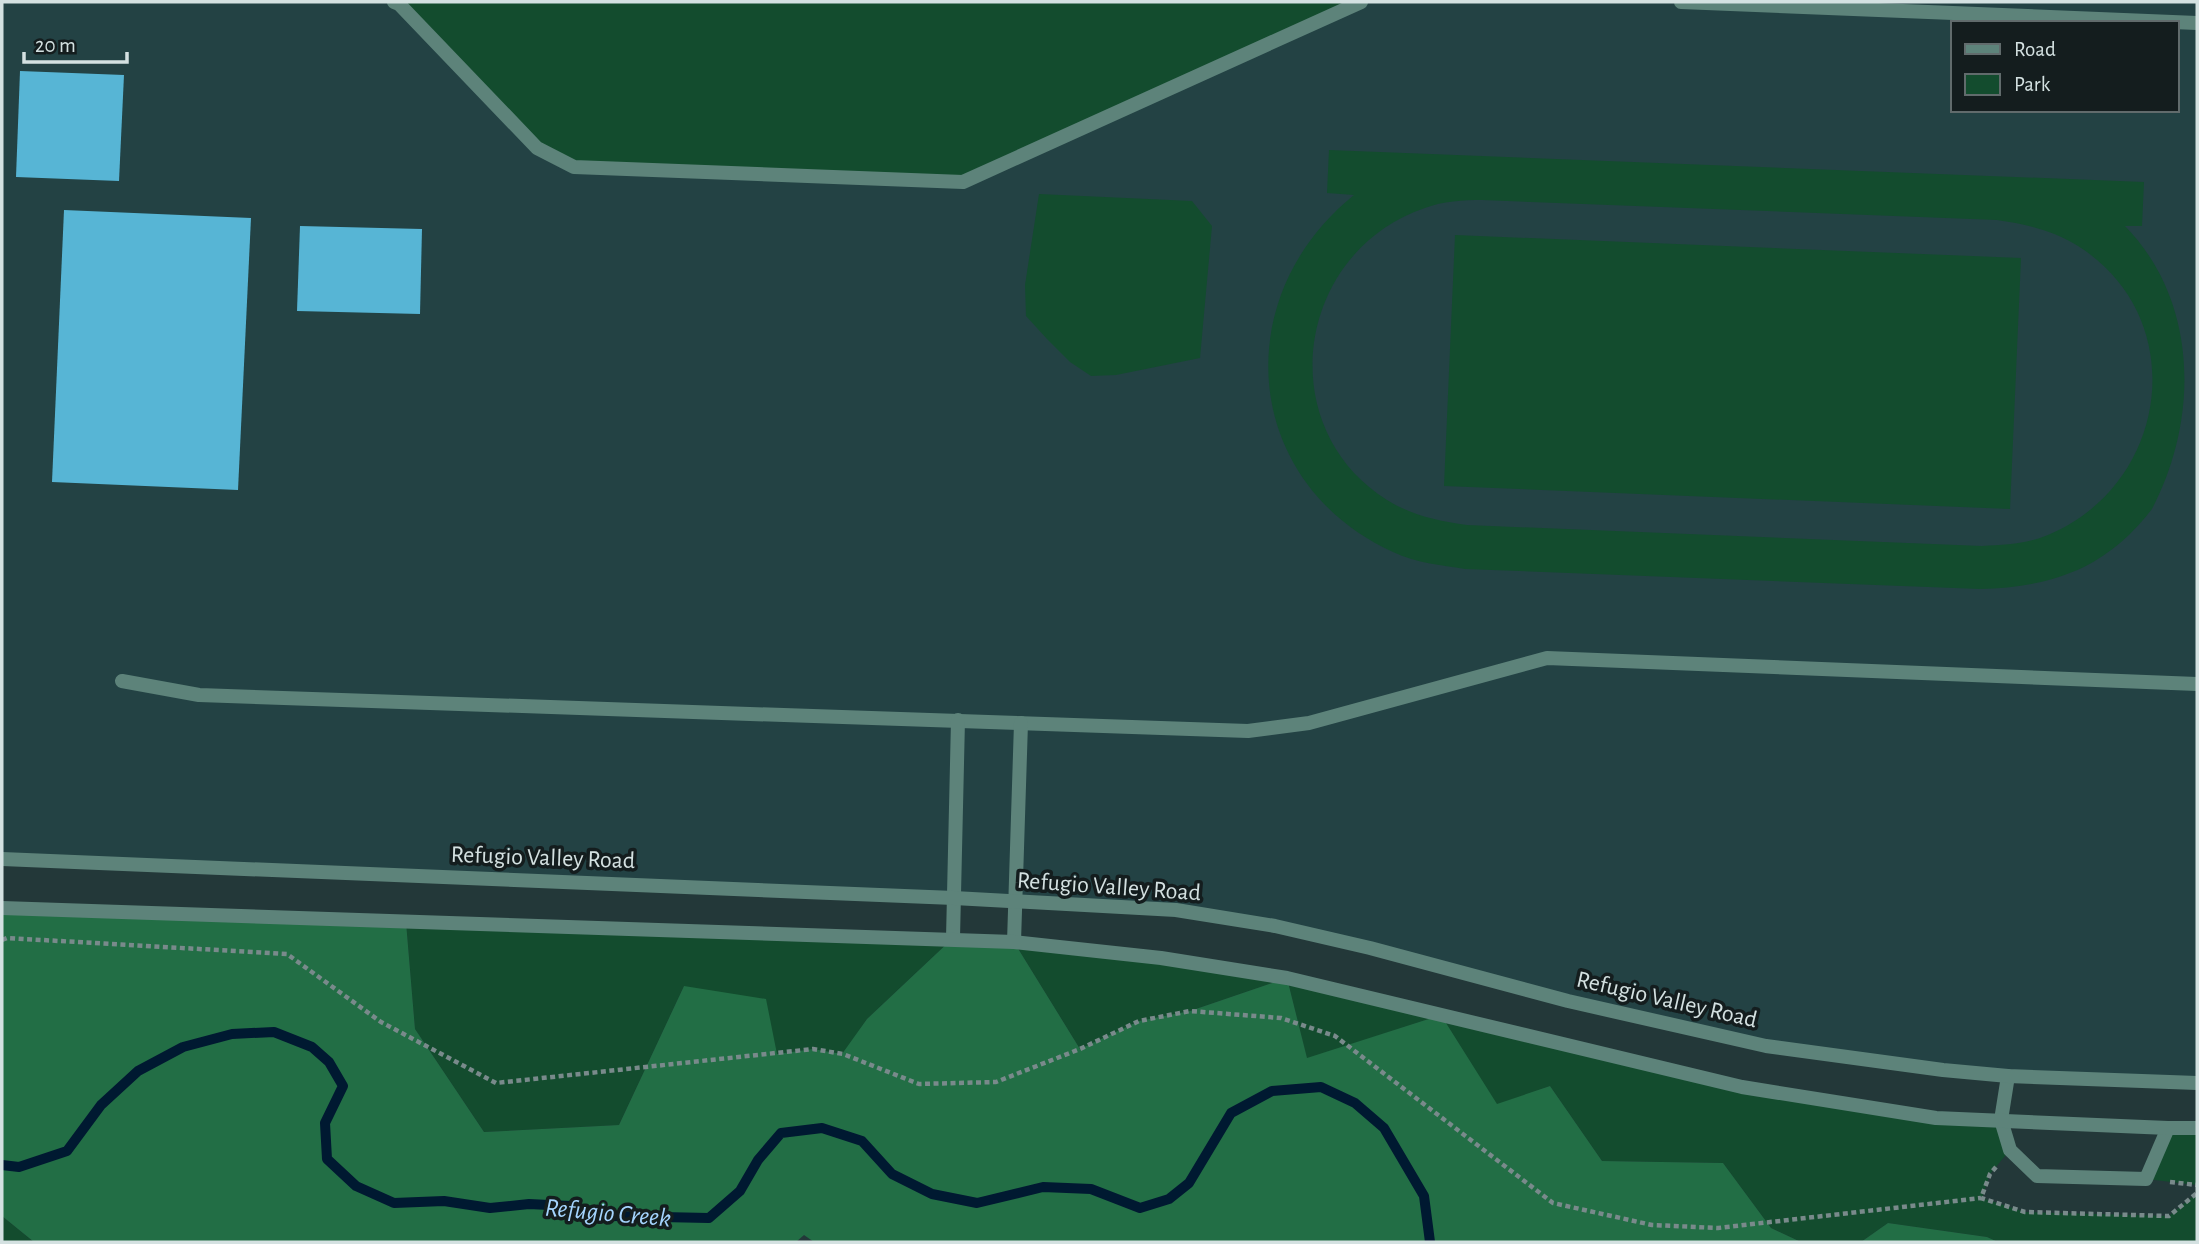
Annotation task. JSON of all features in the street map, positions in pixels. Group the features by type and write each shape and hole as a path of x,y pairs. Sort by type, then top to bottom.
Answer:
{"street":[{"path":"394,2 399,4 537,148 574,167 963,182 1361,2"},
{"path":"1681,2 2148,21"},
{"path":"2178,22 2197,23"},
{"path":"122,681 199,695 1248,731 1309,723 1547,658 2197,684"},
{"path":"953,938 958,720"},
{"path":"1014,942 1021,723"},
{"name":"Refugio Valley Road","path":"2,859 954,898 1176,911 1275,926 1370,948 1568,1001 1766,1045 1943,1070 2008,1076 2197,1083"},
{"path":"2,908 1014,942 1161,958 1287,978 1742,1087 1936,1118 2197,1128"},
{"path":"2008,1076 2001,1120 2010,1150 2037,1176 2146,1179 2168,1128"}],"path":[{"path":"2,940 7,938 287,954 381,1022 496,1083 813,1049 843,1054 919,1084 996,1082 1080,1049 1139,1021 1190,1011 1281,1018 1335,1037 1553,1203 1653,1225 1718,1228 1981,1198"}],"shaded area":[{"path":"2,2 2197,2 2197,1083 2008,1076 1766,1046 1370,948 1176,910 2,859"}],"green space":[{"path":"394,2 1361,2 963,182 574,167 537,148"},
{"path":"1329,150 2144,182 2142,226 2125,226 2149,256 2167,290 2178,325 2184,362 2184,400 2178,438 2167,474 2152,509 2129,534 2103,556 2059,577 2007,587 1980,589 1465,569 1411,559 1393,552 1343,521 1305,481 1281,436 1269,386 1271,335 1285,284 1313,237 1354,195 1327,193","holes":["1482,200 1997,220 2039,229 2068,240 2115,278 2139,316 2151,359 2151,402 2139,445 2116,483 2083,515 2040,538 1982,546 1467,525 1435,519 1387,500 1350,468 1326,429 1314,386 1314,342 1326,300 1349,261 1382,230 1432,206 1453,201"]},
{"path":"1039,194 1192,201 1212,226 1200,358 1116,375 1091,376 1070,362 1047,339 1026,316 1025,285"},
{"path":"1455,235 2021,258 2010,509 1444,486"},
{"path":"2,908 406,922 415,1029 484,1132 619,1125 684,986 766,999 777,1054 813,1049 842,1054 867,1019 953,938 1014,942 1080,1049 1139,1021 1190,1011 1287,978 1307,1058 1441,1015 1497,1104 1550,1086 1602,1161 1723,1163 1771,1228 1801,1242 814,1242 804,1235 796,1242 34,1242 2,1216"},
{"path":"406,922 953,938 867,1019 843,1054 813,1049 777,1054 684,986 619,1125 484,1132 415,1029"},
{"path":"1014,942 1116,953 1287,978 1190,1011 1139,1021 1080,1049"},
{"path":"1287,978 1410,1007 1629,1062 1777,1094 1926,1115 2001,1120 2010,1150 1990,1174 1982,1198 2025,1212 2169,1216 2197,1193 2197,1242 1998,1242 1987,1237 1888,1223 1861,1242 1801,1242 1771,1228 1723,1163 1602,1161 1550,1086 1497,1105 1441,1015 1307,1059"},
{"path":"2168,1128 2197,1128 2197,1185 2146,1179"},
{"path":"2,1216 34,1242 2,1242"},
{"path":"1888,1223 1987,1237 1998,1242 1861,1242"}],"building":[{"path":"20,71 124,75 119,181 16,177"},
{"path":"64,210 251,218 238,490 52,482"},
{"path":"300,226 422,229 420,314 297,311"}],"waterway":[{"name":"Refugio Creek","path":"2,1165 19,1167 67,1151 101,1105 138,1071 183,1047 232,1034 274,1032 312,1047 329,1062 343,1086 325,1123 327,1159 356,1186 394,1203 444,1201 490,1208 529,1204 569,1206 613,1216 709,1218 740,1191 758,1160 781,1133 822,1128 862,1141 892,1174 932,1194 977,1203 1043,1187 1091,1189 1140,1208 1169,1199 1189,1183 1231,1113 1272,1091 1321,1087 1355,1103 1384,1128 1424,1196 1430,1242"}]}
